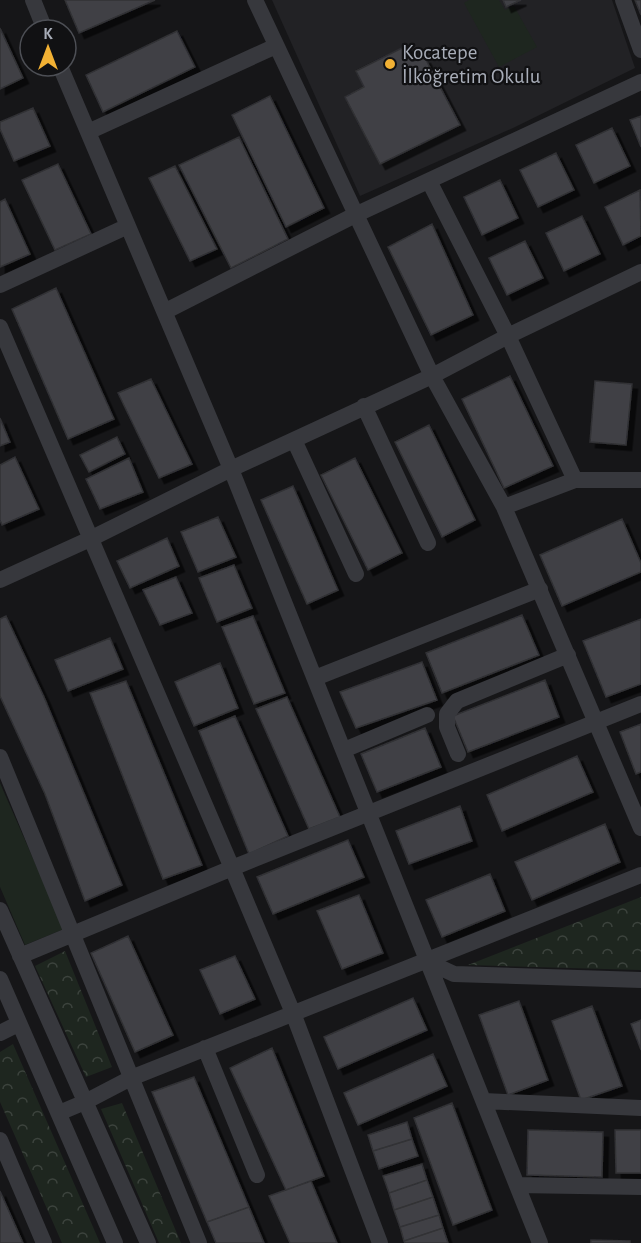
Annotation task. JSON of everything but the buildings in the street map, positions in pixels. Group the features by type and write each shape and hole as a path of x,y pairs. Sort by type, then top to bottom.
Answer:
{"street":[{"path":"33,0 40,18"},
{"path":"255,0 432,376 504,507 641,828"},
{"path":"622,0 641,50"},
{"path":"88,132 276,46"},
{"path":"65,78 166,311 231,470 540,1243"},
{"path":"166,311 356,215 641,82"},
{"path":"429,181 508,336 575,480"},
{"path":"0,285 128,226"},
{"path":"0,580 90,539 364,406 432,376 508,336 641,272"},
{"path":"0,327 232,868 292,1013 380,1243"},
{"path":"364,406 428,543"},
{"path":"294,440 356,574"},
{"path":"504,507 575,480 641,480"},
{"path":"315,678 540,589"},
{"path":"458,754 447,727 447,714 457,701 568,655"},
{"path":"20,956 232,868 641,704"},
{"path":"344,750 427,715"},
{"path":"0,757 199,1243"},
{"path":"59,1113 131,1078 641,875"},
{"path":"0,910 148,1243"},
{"path":"426,961 454,974 641,980"},
{"path":"0,979 115,1243"},
{"path":"0,1033 18,1024"},
{"path":"205,1048 258,1175"},
{"path":"484,1101 641,1108"},
{"path":"0,1140 44,1243"},
{"path":"517,1185 641,1187"}],"shaded area":[{"name":"Kocatepe İlköğretim Okulu","path":"272,0 612,0 635,68 513,128 360,196"}],"green space":[{"path":"469,0 499,0 505,10 514,6 537,47 499,67 464,3"},
{"path":"0,783 64,929 25,945 0,887"},
{"path":"641,897 641,970 468,965"},
{"path":"65,951 112,1067 86,1077 35,966"},
{"path":"13,1044 100,1243 62,1243 0,1102 0,1052"},
{"path":"122,1103 181,1243 159,1243 101,1109"}],"place":[{"name":"Kocatepe İlköğretim Okulu","path":"390,64"}]}
